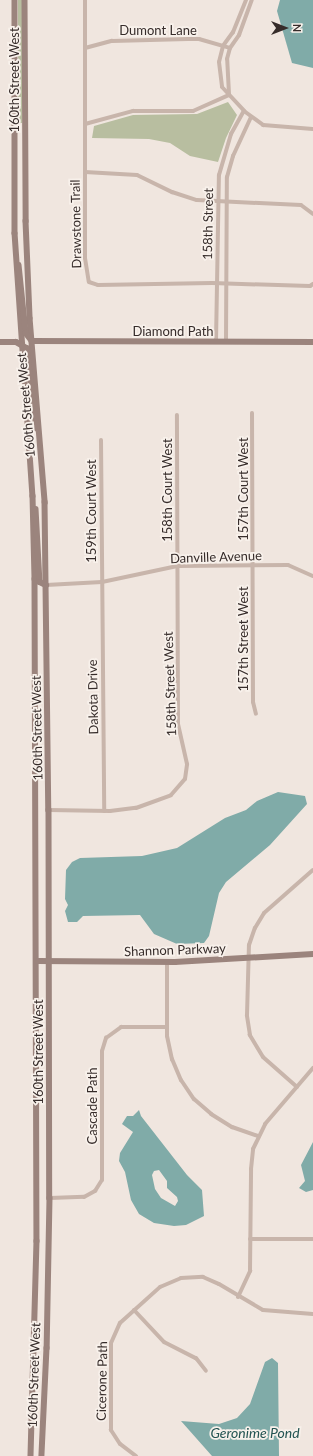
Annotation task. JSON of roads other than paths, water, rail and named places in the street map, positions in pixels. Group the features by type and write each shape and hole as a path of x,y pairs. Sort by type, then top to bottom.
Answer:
{"main road":[{"name":"160th Street West","path":"15,0 16,256 33,500 38,961 37,1256 31,1456"},
{"name":"160th Street West","path":"25,0 26,207 32,341 45,502 49,810 50,1198 47,1348 42,1456"},
{"path":"16,256 22,274 26,333 32,341"},
{"name":"Diamond Path","path":"32,341 313,342"},
{"path":"0,342 21,344 27,348 35,421 40,436"},
{"path":"33,500 38,518 40,582 46,585"},
{"name":"Shannon Parkway","path":"38,961 167,962 313,954"}],"street":[{"name":"Drawstone Trail","path":"85,0 85,272 89,282 98,285 218,283 310,286 313,284"},
{"path":"246,0 233,32 223,46 218,69 222,87 244,111 263,125 313,129"},
{"path":"229,95 226,72 230,48 239,35 252,0"},
{"name":"Dumont Lane","path":"85,48 112,41 188,39 199,39 230,48"},
{"path":"85,124 133,111 194,111 229,95"},
{"name":"158th Street","path":"216,342 219,175 230,134 244,111"},
{"name":"158th Street","path":"226,342 227,177 233,156 251,117"},
{"path":"85,172 137,175 172,192 197,200 226,203 301,205 312,212"},
{"name":"157th Court West","path":"252,413 253,564"},
{"name":"158th Court West","path":"177,415 177,566"},
{"name":"159th Court West","path":"101,440 102,582"},
{"name":"Danville Avenue","path":"46,585 102,582 177,566 253,564 288,566 313,576"},
{"name":"157th Street West","path":"253,564 253,702 256,714"},
{"name":"158th Street West","path":"104,811 142,807 171,795 182,784 187,769 178,724 177,566"},
{"name":"Dakota Drive","path":"102,582 104,811"},
{"path":"49,810 104,811"},
{"path":"297,1087 263,1057 250,1035 247,1015 250,939 260,918 313,870"},
{"path":"167,962 167,1027 174,1066 194,1099 217,1119 258,1136"},
{"name":"Cascade Path","path":"50,1198 84,1197 95,1191 102,1180 102,1051 106,1038 121,1027 167,1027"},
{"path":"238,1297 249,1277 251,1162 258,1136 313,1068"},
{"path":"250,1239 313,1239"},
{"name":"Cicerone Path","path":"136,1456 117,1441 110,1426 111,1343 116,1329 134,1310 164,1285 185,1277 211,1280 238,1297 268,1312 313,1314"},
{"path":"134,1310 164,1342 196,1358 206,1371"}],"water":[{"path":"280,0 313,0 313,68 292,63 277,11"},
{"path":"278,792 305,796 307,804 270,845 226,882 219,893 209,936 204,943 177,944 154,934 140,915 83,916 77,922 68,922 65,911 68,905 65,899 66,870 72,862 80,858 142,856 177,848 225,818 246,810 257,801"},
{"path":"139,1110 141,1116 187,1175 202,1190 204,1216 186,1225 174,1226 154,1223 139,1214 131,1200 125,1172 119,1161 120,1153 133,1132 122,1124 127,1116 133,1116","holes":["159,1170 167,1181 167,1188 177,1197 178,1201 175,1206 161,1198 155,1189 152,1175 154,1171"]},
{"path":"313,1142 313,1190 306,1192 299,1188 305,1181 301,1165"},
{"name":"Geronime Pond","path":"272,1358 278,1363 279,1456 212,1456 181,1421 219,1424 237,1418 250,1404 265,1362"}]}
